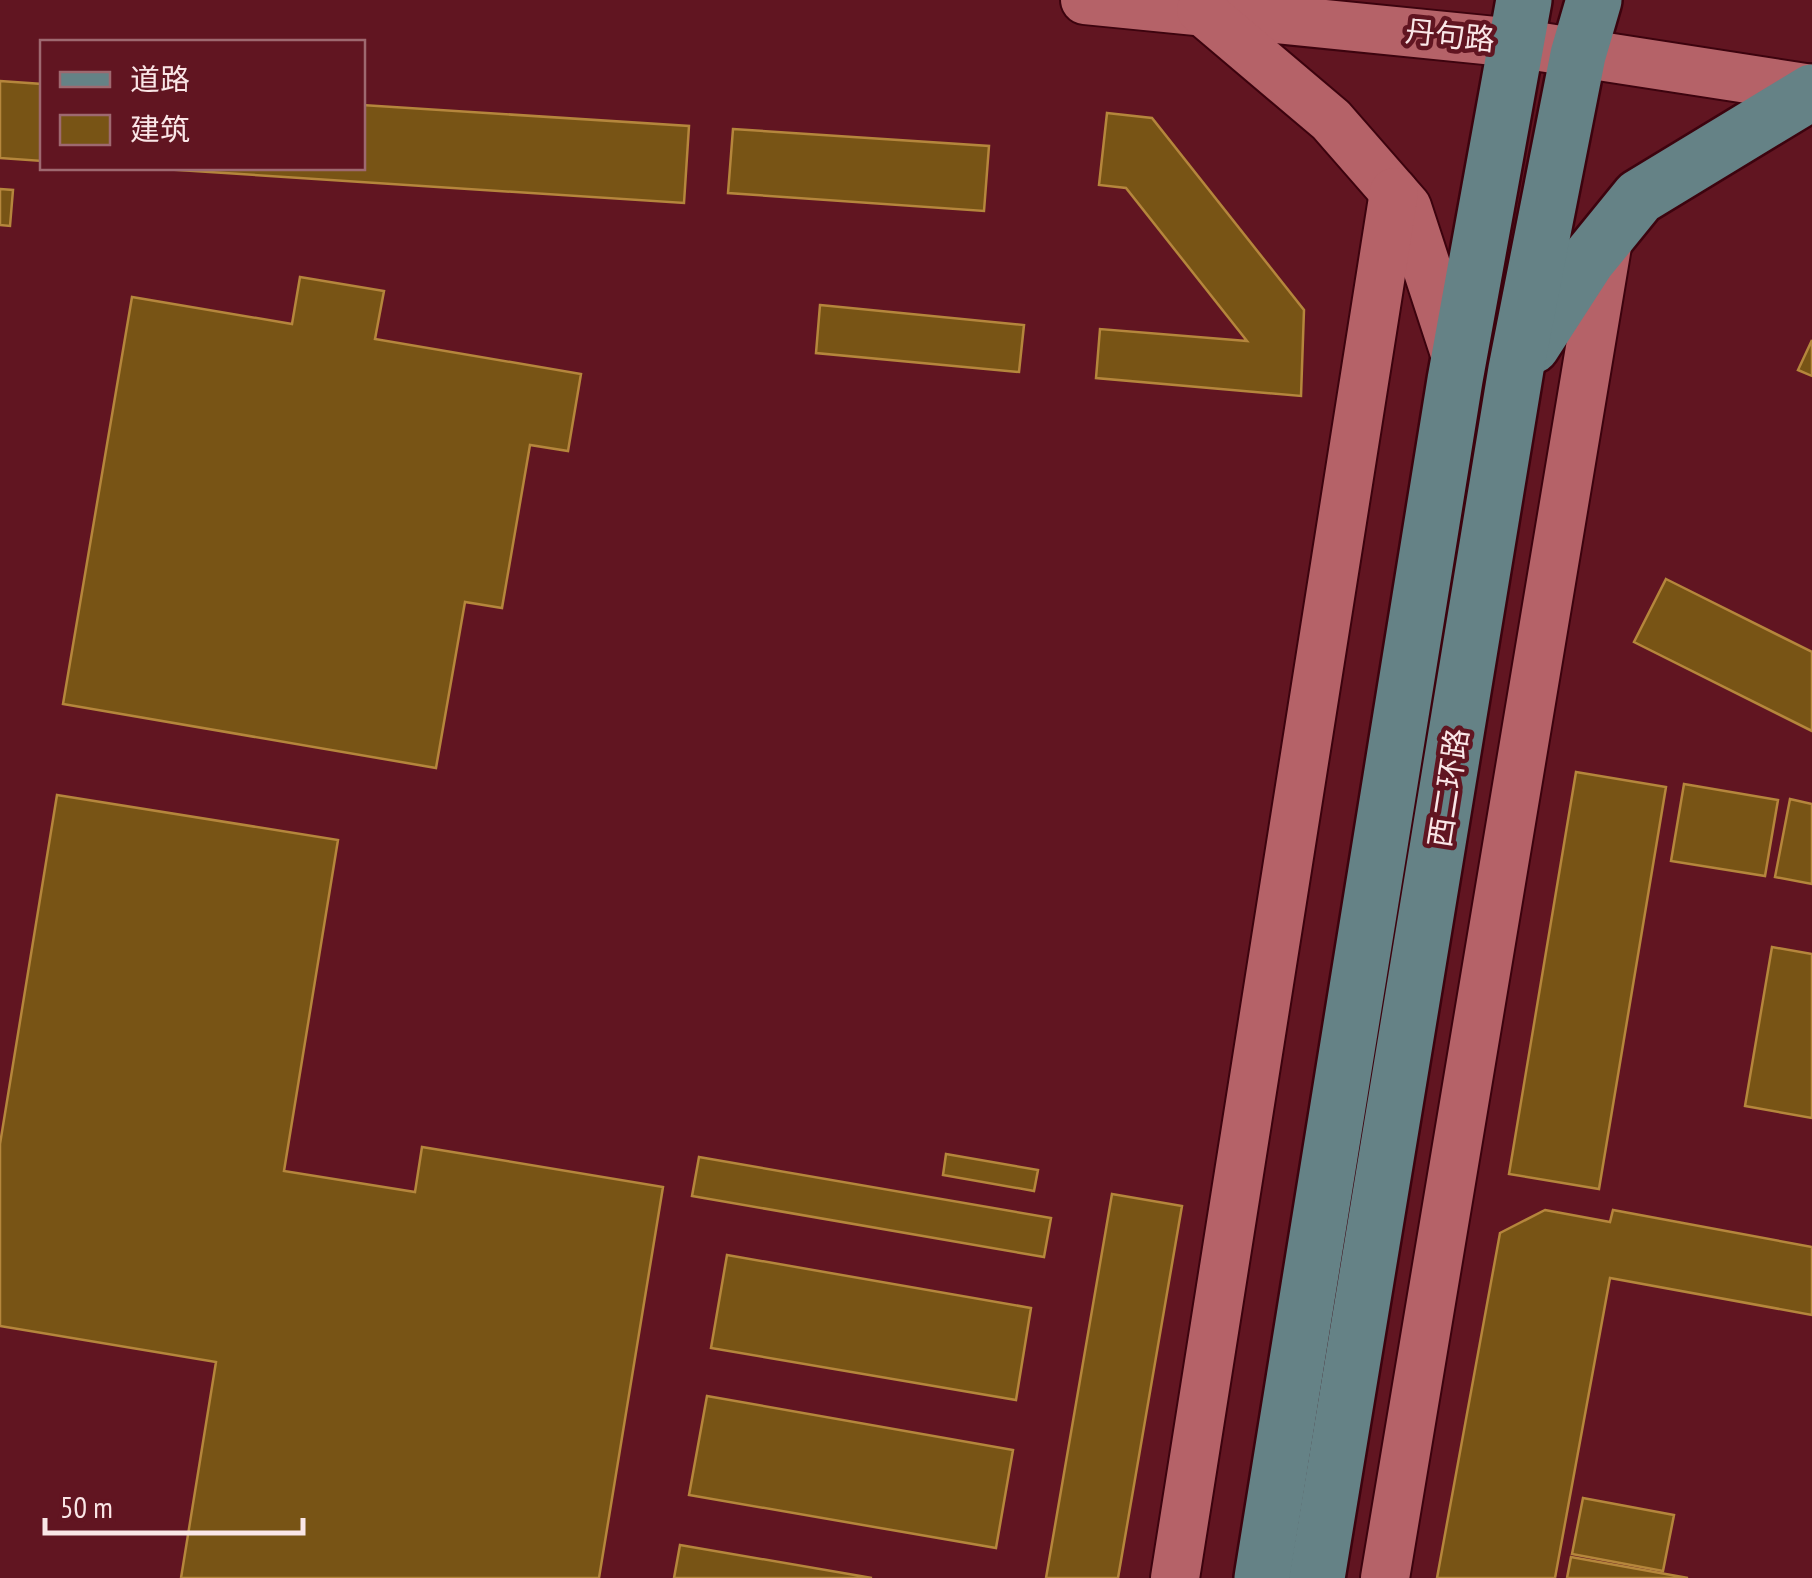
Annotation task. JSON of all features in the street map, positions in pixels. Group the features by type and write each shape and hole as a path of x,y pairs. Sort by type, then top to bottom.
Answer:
{"main road":[{"name":"西二环路","path":"1317,1578 1516,370 1578,54 1594,0"},
{"name":"西二环路","path":"1262,1578 1458,363 1520,21"},
{"path":"1516,370 1639,197 1812,91"}],"street":[{"name":"丹句路","path":"1085,0 1202,10 1520,21 1578,54 1812,91"},
{"path":"1202,10 1332,120 1407,208 1458,363"},
{"path":"1175,1578 1394,192"},
{"path":"1385,1578 1610,234"}],"building":[{"path":"0,81 40,84 40,161 0,158"},
{"path":"365,105 689,126 684,203 178,170 365,170"},
{"path":"1107,113 1152,118 1304,310 1301,396 1096,378 1100,329 1247,341 1126,188 1099,185"},
{"path":"733,129 989,146 984,211 728,193"},
{"path":"0,189 13,190 10,226 0,225"},
{"path":"300,277 384,291 375,339 581,374 568,451 530,445 502,608 465,602 436,768 63,704 132,297 292,324"},
{"path":"820,305 1024,325 1019,372 816,353"},
{"path":"1812,340 1812,376 1798,370"},
{"path":"1666,579 1812,652 1812,731 1634,642"},
{"path":"1576,772 1666,787 1599,1189 1509,1174"},
{"path":"1684,784 1778,800 1765,876 1671,861"},
{"path":"57,795 338,840 284,1171 415,1192 422,1147 663,1187 599,1578 181,1578 216,1362 0,1326 0,1144"},
{"path":"1790,799 1812,804 1812,884 1775,877"},
{"path":"1772,947 1812,954 1812,1118 1745,1106"},
{"path":"946,1154 1038,1170 1034,1191 943,1175"},
{"path":"699,1157 1051,1218 1044,1257 692,1196"},
{"path":"1112,1194 1182,1206 1118,1578 1046,1578"},
{"path":"1545,1210 1610,1222 1613,1210 1812,1247 1812,1315 1610,1278 1555,1578 1437,1578 1500,1233"},
{"path":"727,1255 1031,1308 1016,1400 711,1348"},
{"path":"707,1396 1013,1450 996,1548 689,1495"},
{"path":"1583,1498 1674,1515 1663,1571 1572,1554"},
{"path":"680,1545 872,1578 674,1578"},
{"path":"1571,1557 1688,1578 1567,1578"}]}
